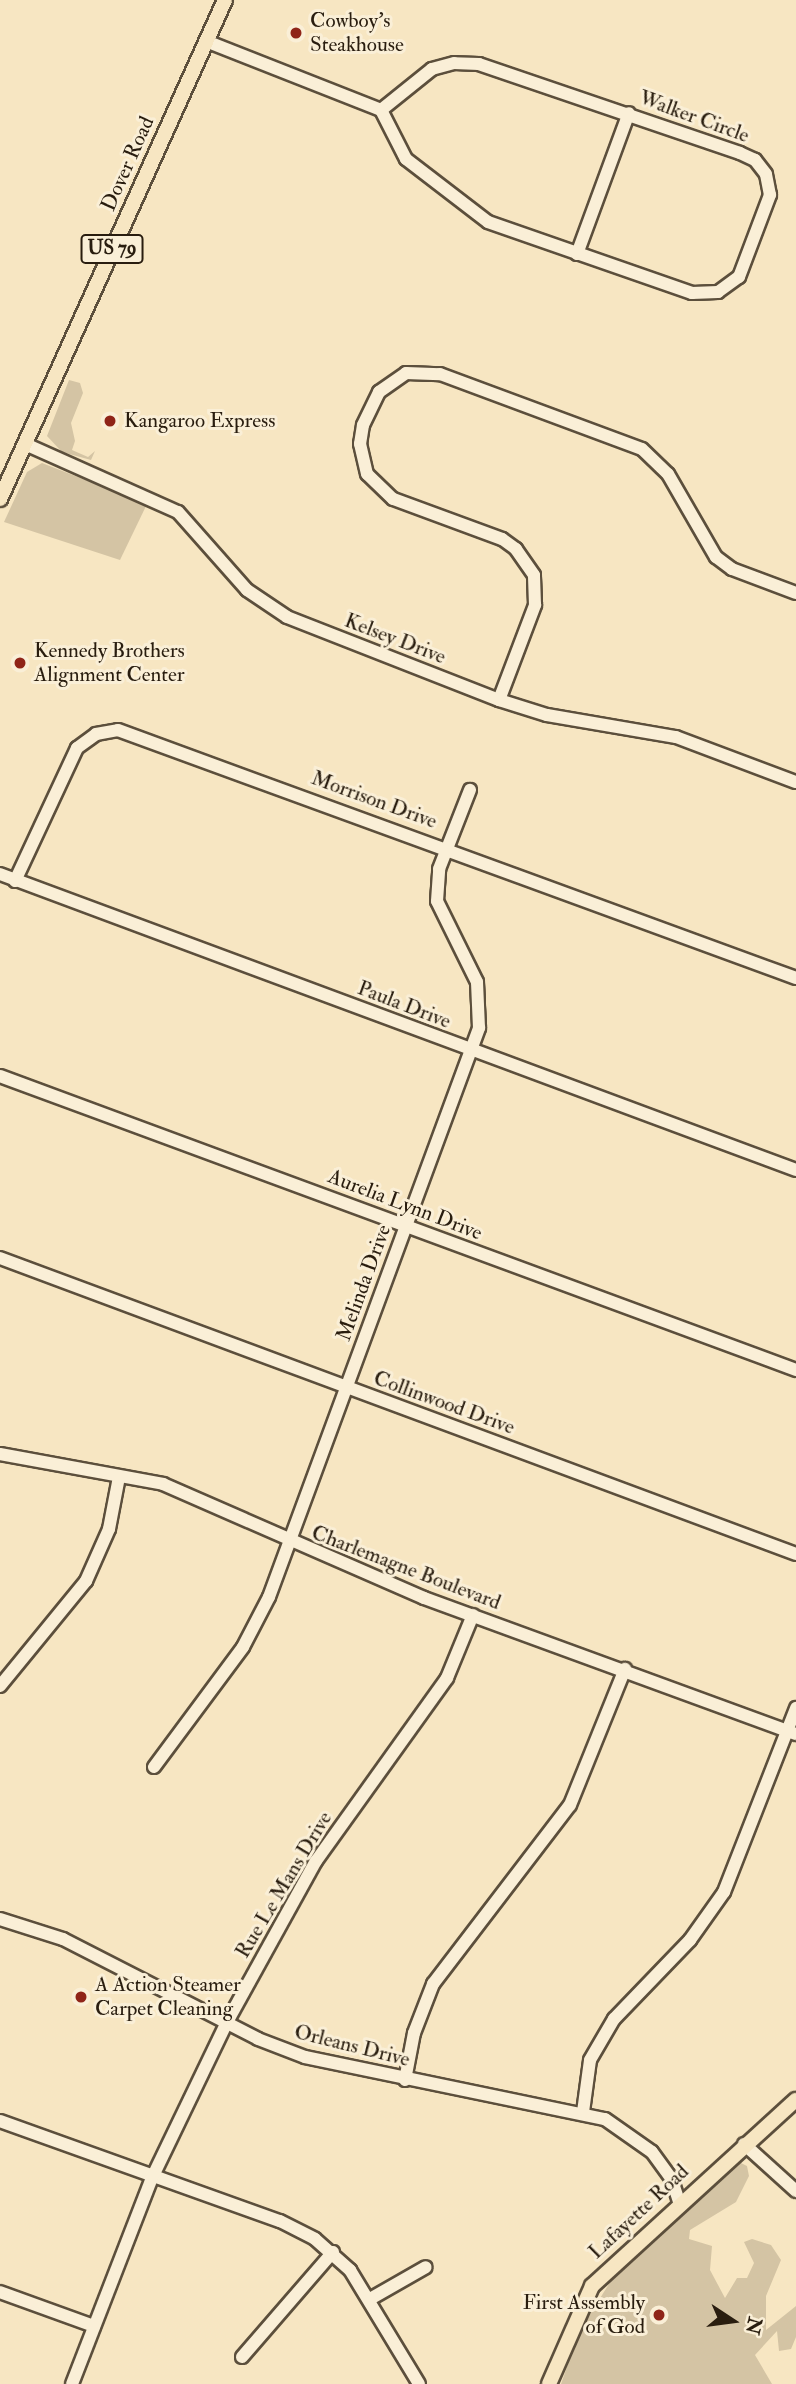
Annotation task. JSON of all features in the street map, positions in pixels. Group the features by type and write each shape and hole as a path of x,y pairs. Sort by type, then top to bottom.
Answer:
{"main road":[{"name":"Dover Road","path":"0,499 225,0"},
{"name":"Lafayette Road","path":"549,2384 592,2286 679,2202 796,2100"}],"street":[{"path":"206,41 381,110"},
{"name":"Walker Circle","path":"463,62 629,113 730,149 761,167 769,195 746,262 725,289 698,295 492,224 462,206 406,159 381,110 432,69 463,62"},
{"path":"577,254 629,113"},
{"path":"499,700 526,631 537,591 534,575 516,548 393,499 367,474 360,444 363,425 379,392 407,373 440,374 642,449 668,474 704,541 732,569 795,591"},
{"name":"Kelsey Drive","path":"25,444 178,512 247,590 274,611 499,700 547,715 676,737 796,782"},
{"name":"Morrison Drive","path":"15,881 71,757 89,738 104,731 137,735 447,847 796,978"},
{"name":"Melinda Drive","path":"154,1768 243,1647 269,1597 479,1028 481,1005 477,982 437,901 439,869 470,790"},
{"name":"Paula Drive","path":"0,874 796,1170"},
{"name":"Aurelia Lynn Drive","path":"0,1076 404,1228 796,1370"},
{"name":"Collinwood Drive","path":"0,1258 796,1554"},
{"name":"Charlemagne Boulevard","path":"0,1454 187,1492 289,1543 473,1615 792,1732"},
{"path":"0,1686 86,1581 110,1529 119,1477"},
{"name":"Rue Le Mans Drive","path":"72,2384 152,2178 227,2022 316,1861 447,1678 473,1615"},
{"path":"405,2080 414,2033 433,1984 570,1805 625,1670"},
{"path":"583,2112 590,2060 614,2019 690,1940 724,1892 792,1732 796,1708"},
{"name":"Orleans Drive","path":"0,1919 63,1939 227,2022 305,2057 405,2080 583,2112 628,2131 652,2152 672,2180 679,2202"},
{"path":"0,2121 152,2178 280,2221 333,2252 370,2299 419,2384"},
{"path":"744,2144 796,2191"},
{"path":"242,2357 333,2252"},
{"path":"370,2299 426,2267"},
{"path":"0,2292 94,2326"}],"shaded area":[{"path":"69,380 80,383 83,393 71,423 75,441 72,450 88,457 95,451 91,460 62,452 47,436"},
{"path":"42,463 147,504 120,560 4,522 27,472"},
{"name":"First Assembly of God","path":"737,2161 747,2166 749,2176 736,2202 690,2230 689,2239 712,2246 710,2270 725,2298 737,2278 747,2278 754,2263 744,2242 752,2239 771,2245 781,2260 766,2296 766,2330 796,2306 796,2337 791,2349 779,2351 777,2331 755,2355 772,2384 561,2384 580,2330 614,2276"}],"place":[{"name":"Cowboy's Steakhouse","path":"296,33"},
{"name":"Kangaroo Express","path":"110,421"},
{"name":"Kennedy Brothers Alignment Center","path":"20,663"},
{"name":"A Action Steamer Carpet Cleaning","path":"81,1997"},
{"name":"First Assembly of God","path":"659,2315"}]}
